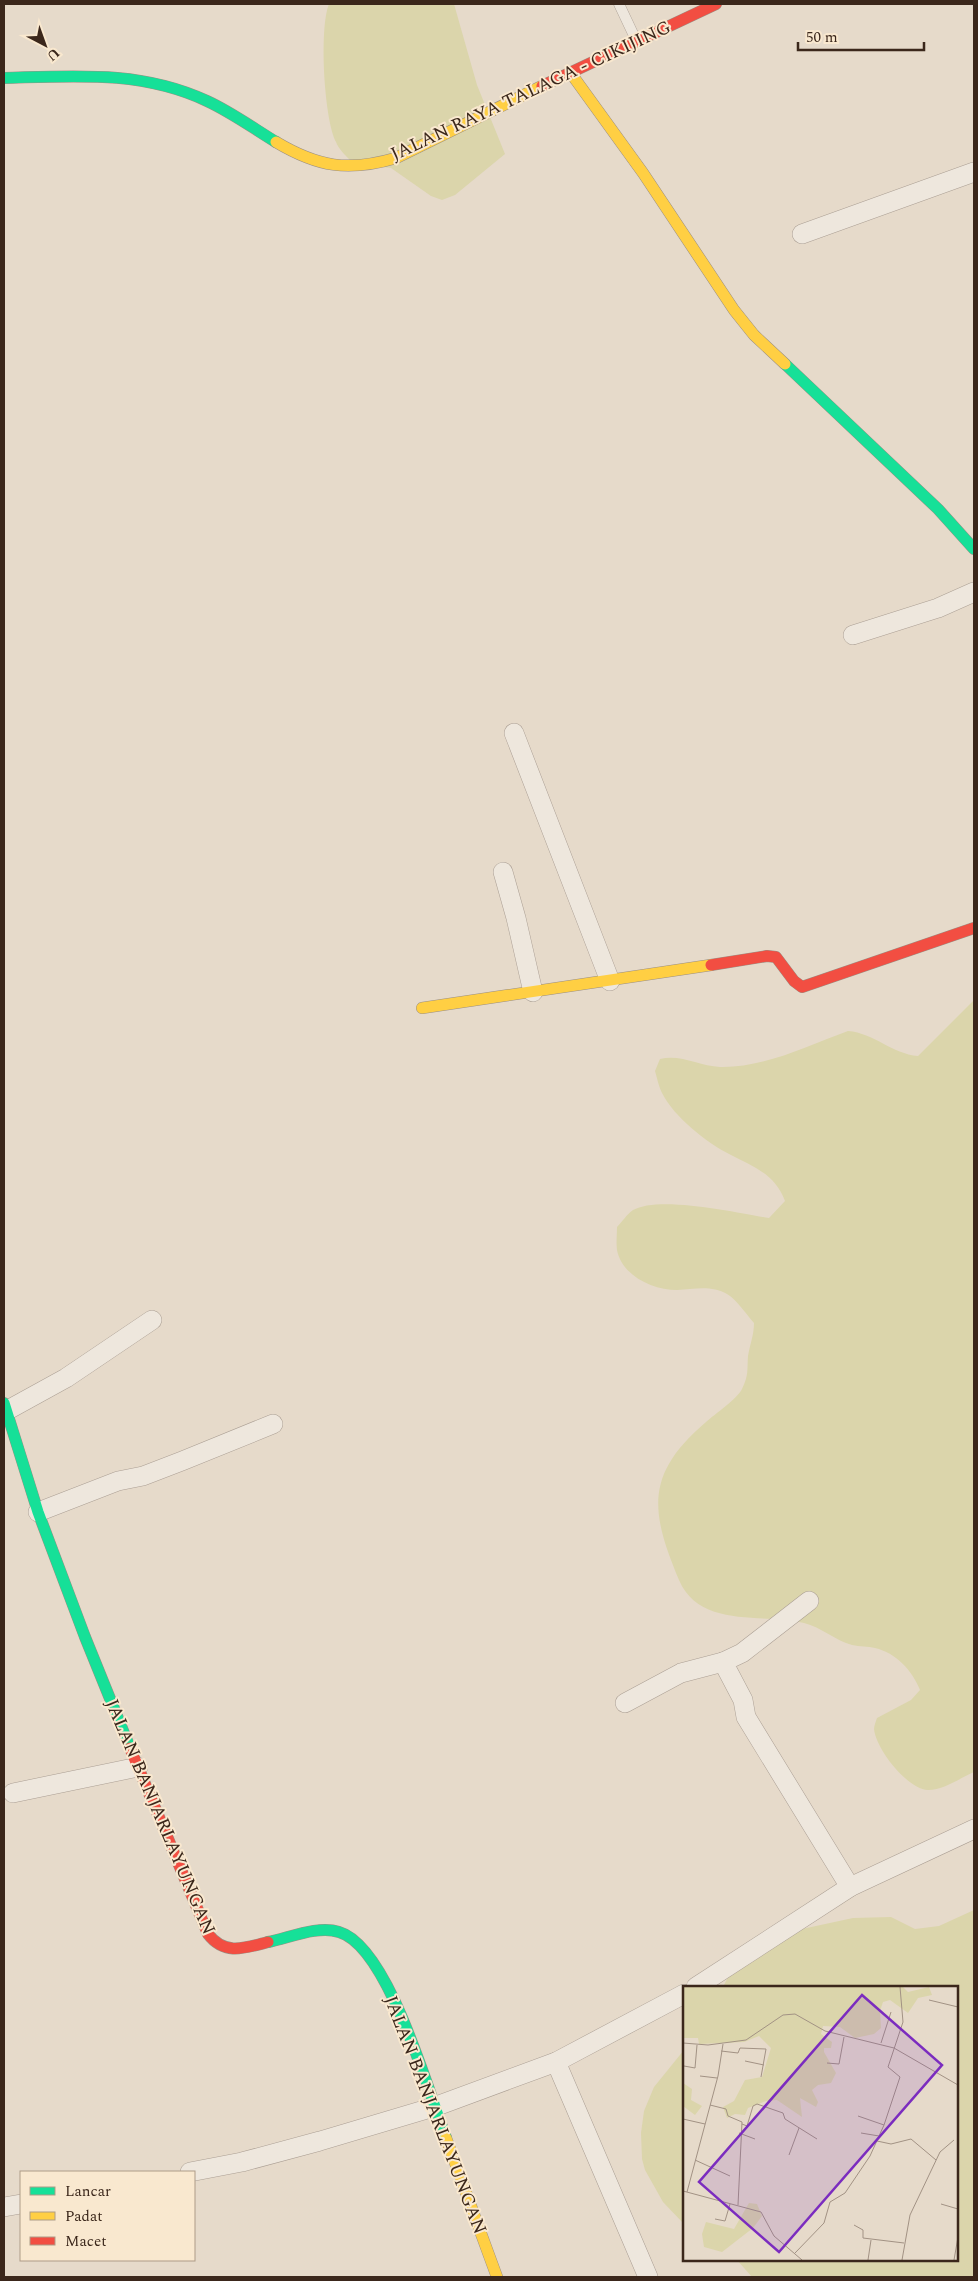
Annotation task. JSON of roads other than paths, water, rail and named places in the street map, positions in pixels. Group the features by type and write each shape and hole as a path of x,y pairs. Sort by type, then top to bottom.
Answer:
{"street":[{"name":"JALAN RAYA TALAGA - CIKIJING","path":"4,78 106,75 159,83 186,92 219,107 277,145 310,160 337,166 367,166 396,158 570,72 716,4"},
{"path":"570,72 643,173 734,310 754,335 938,509 974,549"},
{"path":"802,234 974,172"},
{"path":"854,635 938,608 974,592"},
{"path":"514,733 610,982"},
{"path":"503,872 533,992"},
{"path":"422,1008 610,982 772,956 780,961 797,984 808,986 974,928"},
{"path":"5,1407 66,1378 152,1320"},
{"name":"JALAN BANJARLAYUNGAN","path":"5,1407 38,1512 138,1767 205,1929 213,1942 224,1949 235,1950 324,1930 337,1930 350,1935 366,1951 399,2011 497,2277"},
{"path":"38,1512 118,1481 143,1476 182,1462 273,1424"},
{"path":"625,1703 680,1673 723,1662 742,1652 809,1601"},
{"path":"723,1662 743,1700 746,1717 850,1887"},
{"path":"13,1793 138,1767"},
{"path":"698,1986 850,1887 974,1829"},
{"path":"195,2171 242,2162 434,2107 556,2062 683,1995"},
{"path":"556,2062 648,2277"},
{"path":"4,2207 20,2204"}],"lane":[{"path":"620,4 637,40"}]}
